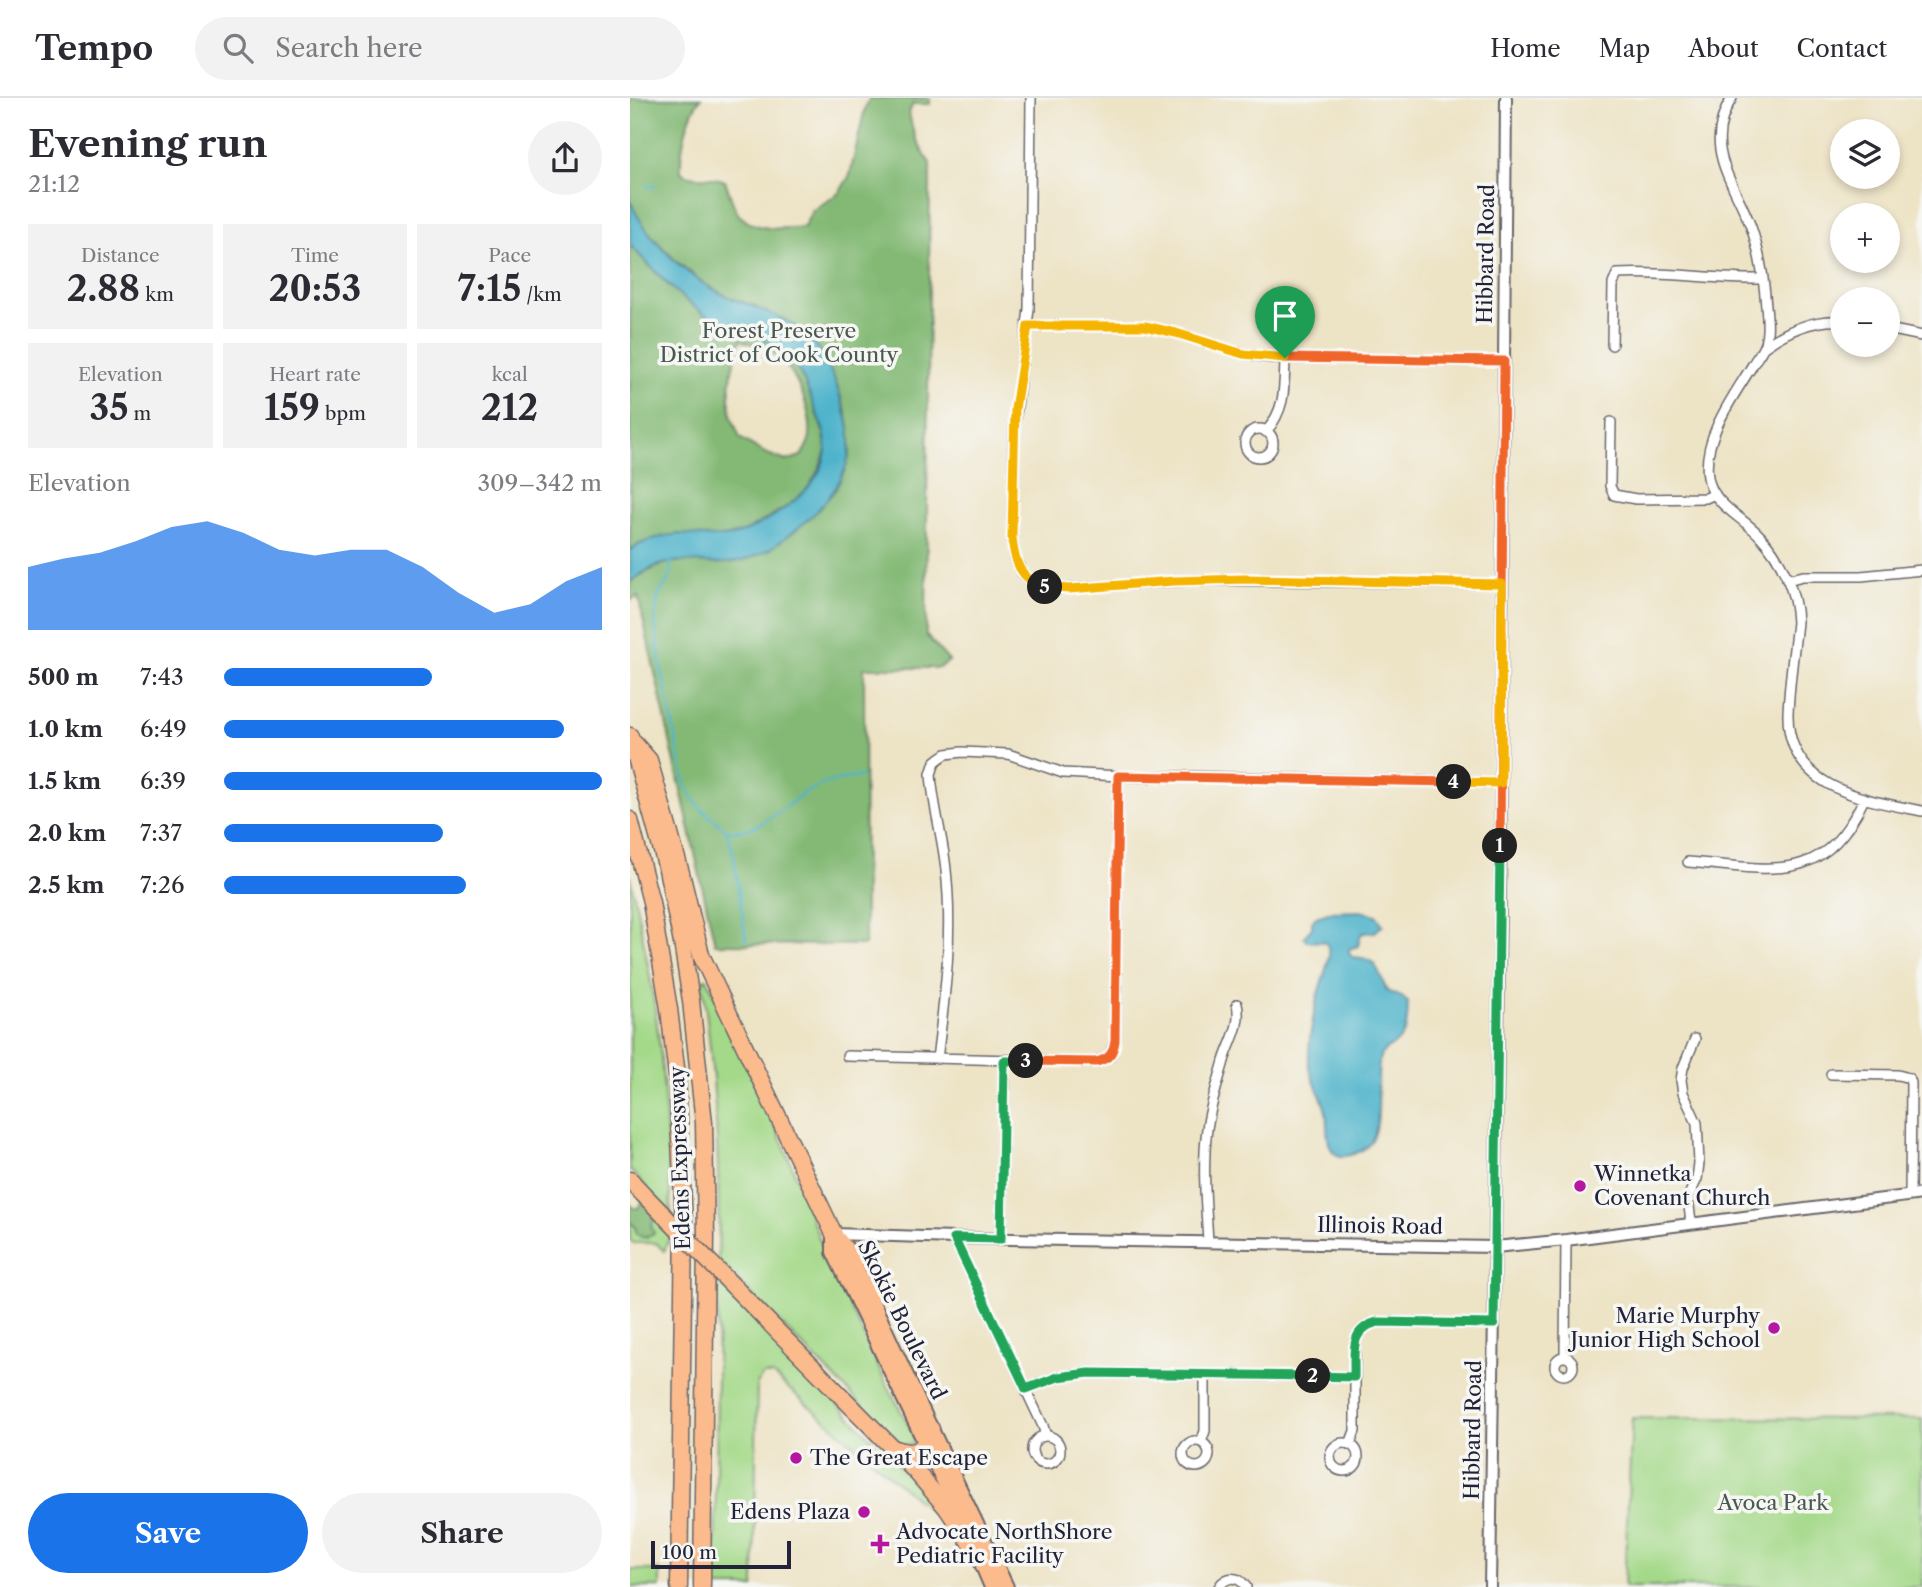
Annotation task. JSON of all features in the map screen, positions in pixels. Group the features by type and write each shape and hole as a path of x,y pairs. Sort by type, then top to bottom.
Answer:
{"highway":[{"path":"631,738 649,760 701,955 834,1234"},
{"name":"Edens Expressway","path":"631,738 667,869 683,947 704,1123 706,1236 702,1587"},
{"name":"Edens Expressway","path":"630,820 651,902 677,1076 684,1223 679,1587"},
{"path":"630,1180 917,1473 947,1507 979,1556"},
{"path":"890,1447 907,1453 917,1451 928,1436"}],"main road":[{"name":"Skokie Boulevard","path":"834,1234 834,1252 1006,1587"},
{"name":"Skokie Boulevard","path":"928,1436 992,1587"}],"street":[{"path":"1031,98 1028,326 1015,409 1012,537 1015,558 1022,573 1033,583 1050,589 1237,579 1502,584"},
{"name":"Hibbard Road","path":"1490,1587 1501,783 1506,98"},
{"path":"1732,98 1719,135 1720,158 1757,246 1763,279 1766,340 1717,426 1708,477 1714,494 1759,535 1771,550 1787,580 1796,610 1788,713 1794,749 1806,767 1837,788 1864,799 1922,811"},
{"path":"1612,345 1613,284 1617,274 1678,274 1730,280 1763,279"},
{"path":"1764,347 1778,337 1814,323 1830,321"},
{"path":"1028,326 1145,326 1243,354 1285,358 1504,361"},
{"path":"1900,332 1922,336"},
{"path":"1266,432 1281,408 1285,358"},
{"path":"1611,422 1611,486 1614,495 1636,499 1706,498 1714,494"},
{"path":"1787,580 1803,576 1861,576 1922,570"},
{"path":"937,1059 949,941 946,870 931,774 935,762 946,754 1000,753 1063,773 1118,776 1501,783"},
{"path":"847,1056 1004,1061 1096,1062 1107,1059 1115,1041 1118,776"},
{"path":"1688,862 1769,869 1812,861 1839,840 1854,820 1864,799"},
{"path":"1208,1242 1205,1183 1207,1127 1226,1055 1237,1027 1237,1004"},
{"path":"1691,1223 1688,1197 1699,1171 1698,1136 1695,1117 1683,1093 1681,1080 1695,1039"},
{"path":"1001,1239 1004,1061"},
{"path":"1831,1074 1898,1075 1909,1078 1910,1195"},
{"name":"Illinois Road","path":"834,1234 1495,1247 1922,1194"},
{"path":"954,1238 1046,1436"},
{"path":"1565,1357 1566,1240"},
{"path":"1350,1444 1355,1431 1356,1338 1364,1326 1378,1322 1494,1324"},
{"path":"1026,1389 1058,1377 1089,1373 1354,1377"},
{"path":"1200,1442 1205,1431 1205,1375"},
{"path":"1219,1587 1222,1582 1231,1578 1240,1580 1247,1587"}],"green space":[{"name":"Forest Preserve District of Cook County","path":"630,98 701,98 685,133 681,172 725,181 740,216 754,225 779,229 804,227 812,211 839,193 850,175 865,108 870,98 930,98 930,104 913,104 909,112 916,139 930,163 926,635 949,661 939,668 864,668 865,945 715,944 638,596 630,601 630,582 666,563 769,550 820,508 836,489 850,453 850,435 846,411 834,378 755,306 707,286 674,259 649,233 636,214 630,200"},
{"path":"630,245 670,287 771,343 793,362 806,384 824,434 826,450 808,488 794,502 746,531 713,538 679,534 639,544 630,550","holes":["740,340 776,355 793,374 806,405 810,426 809,440 801,456 786,461 765,453 740,438 732,418 729,398"]},
{"path":"630,876 657,1020 671,1213 630,1170"},
{"path":"707,979 788,1156 822,1246 881,1373 913,1434 912,1445 901,1444 718,1261 716,1120 702,980"},
{"path":"642,1202 655,1216 651,1226 654,1233 647,1237 637,1234 635,1226 630,1223 630,1204 638,1208"},
{"path":"655,1216 669,1231 664,1251 656,1243 633,1243 630,1239 630,1223 635,1226 637,1234 647,1238 651,1234"},
{"path":"718,1281 946,1515 955,1532 773,1375 763,1375 757,1384 754,1587 715,1587"},
{"name":"Avoca Park","path":"1632,1418 1922,1419 1922,1587 1624,1587"},
{"path":"630,1570 660,1570 660,1587 630,1587"}],"water":[{"path":"630,200 647,230 686,271 716,291 789,322 812,340 833,376 846,413 850,436 849,454 836,487 813,515 771,548 730,563 682,561 663,564 630,582 630,550 641,544 680,534 714,537 738,534 785,508 817,476 823,463 826,444 823,429 805,384 792,361 763,339 717,321 701,311 669,285 630,245"},
{"path":"1360,911 1376,915 1383,925 1375,932 1363,933 1358,946 1349,949 1349,953 1352,957 1372,962 1387,991 1408,1002 1406,1026 1402,1036 1381,1055 1374,1136 1367,1146 1356,1153 1342,1156 1331,1149 1326,1112 1309,1062 1312,1022 1329,951 1325,942 1306,941 1304,937 1312,928 1316,917 1331,912"}],"waterway":[{"path":"647,186 655,186"},
{"path":"669,560 670,577 658,597 656,608 659,657 685,784 698,806 726,830 733,851 746,940"},
{"path":"726,830 739,831 762,823 820,785 862,776"}],"place":[{"name":"Winnetka Covenant Church","path":"1580,1186"},
{"name":"Marie Murphy Junior High School","path":"1774,1328"},
{"name":"The Great Escape","path":"796,1458"},
{"name":"Edens Plaza","path":"864,1512"},
{"name":"Advocate NorthShore Pediatric Facility","path":"880,1544"}],"route":[{"path":"1285,358 1228,351 1176,333 1145,326 1028,326 1014,430 1012,537 1018,566 1033,583 1050,589 1230,580 1502,584 1501,668 1501,783 1183,776 1118,776 1115,1041 1112,1052 1107,1059 1096,1062 1004,1061 1001,1239 954,1238 1026,1389 1058,1377 1089,1373 1354,1377 1356,1338 1364,1326 1378,1322 1494,1324 1500,895 1500,839 1501,761 1501,668 1503,509 1504,361 1285,358"}]}
